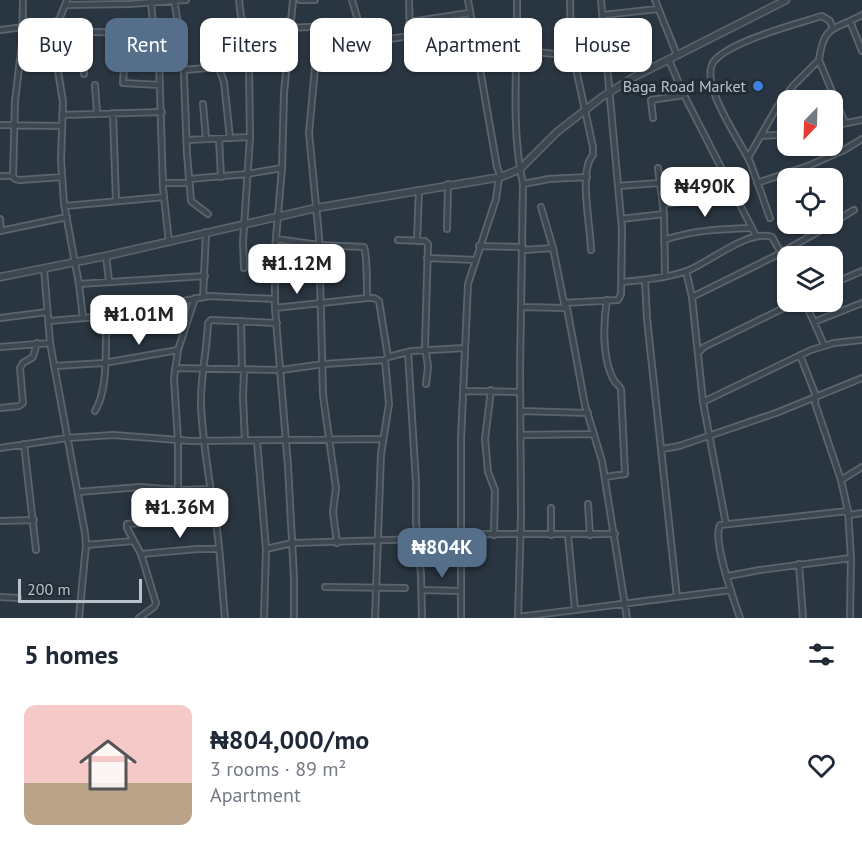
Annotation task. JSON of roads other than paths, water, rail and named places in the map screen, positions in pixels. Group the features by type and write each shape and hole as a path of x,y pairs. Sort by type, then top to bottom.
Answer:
{"street":[{"path":"22,18 23,0"},
{"path":"60,18 66,3 129,4 186,0"},
{"path":"239,0 241,18"},
{"path":"292,18 293,0"},
{"path":"300,0 315,0"},
{"path":"352,0 357,18"},
{"path":"409,0 410,18"},
{"path":"468,0 470,18"},
{"path":"517,18 518,0"},
{"path":"570,0 570,18"},
{"path":"522,307 618,300 620,297 622,282 621,219 601,0"},
{"path":"655,0 677,55"},
{"path":"0,277 106,256 316,208 500,177 520,169 557,132 634,77 786,0"},
{"path":"151,1 153,18"},
{"path":"174,1 177,18"},
{"path":"603,15 658,9"},
{"path":"436,18 469,13"},
{"path":"862,15 826,33 822,38 819,60 845,123 862,120"},
{"path":"770,218 748,158 722,110 711,76 712,65 715,60 747,42 822,16 830,21 833,29"},
{"path":"850,21 862,51"},
{"path":"0,30 18,28"},
{"path":"669,60 684,95 756,236"},
{"path":"748,158 777,107 793,86 819,60"},
{"path":"13,176 14,126 19,72"},
{"path":"58,72 63,102 61,126 65,206 83,318"},
{"path":"124,72 123,83 160,85"},
{"path":"159,72 164,197 169,242"},
{"path":"184,72 191,201 208,214"},
{"path":"221,72 230,138"},
{"path":"244,268 244,224 250,137 249,72"},
{"path":"287,72 276,239 275,308 286,441 294,578 294,618"},
{"path":"314,72 309,133 319,245 324,364 323,395 336,488 333,512 337,543"},
{"path":"461,618 461,439 468,284 496,200 500,177 480,72"},
{"path":"517,72 520,169 523,184 520,392 521,535 518,617 731,590"},
{"path":"577,72 593,155 589,160 587,177 591,250"},
{"path":"94,85 97,113"},
{"path":"652,118 651,100 684,95"},
{"path":"203,104 206,139"},
{"path":"62,115 162,112"},
{"path":"113,113 116,201"},
{"path":"0,125 61,126"},
{"path":"761,136 777,135"},
{"path":"186,140 250,137"},
{"path":"219,139 221,177"},
{"path":"758,183 808,166 862,139"},
{"path":"164,183 282,168"},
{"path":"658,168 664,214 665,275"},
{"path":"0,176 13,176 20,180 63,177"},
{"path":"523,184 549,179 587,177"},
{"path":"618,186 659,183"},
{"path":"447,229 448,184"},
{"path":"417,241 419,190"},
{"path":"663,204 735,196"},
{"path":"65,206 164,197"},
{"path":"541,207 553,248 579,376 605,477 627,618"},
{"path":"843,216 854,210"},
{"path":"621,219 664,214"},
{"path":"0,219 0,231 67,217"},
{"path":"664,240 693,231 751,228"},
{"path":"203,297 206,232"},
{"path":"794,246 814,234"},
{"path":"622,282 645,280 687,271 756,236 772,237 778,246"},
{"path":"276,239 319,245 364,247 367,298"},
{"path":"398,240 427,242 428,367 426,384"},
{"path":"479,246 553,248"},
{"path":"692,297 777,255"},
{"path":"106,256 109,281"},
{"path":"427,258 476,260"},
{"path":"44,268 50,342 86,545 79,618"},
{"path":"687,271 692,297 703,402 726,524"},
{"path":"843,279 862,271"},
{"path":"79,284 205,276"},
{"path":"645,280 648,330 677,597"},
{"path":"48,321 107,316 203,297 275,299"},
{"path":"178,490 175,368 178,350 195,298"},
{"path":"275,308 367,298 375,298 379,301 387,358 389,404 381,454 375,618"},
{"path":"605,477 625,474 621,389 609,367 605,340 605,313 608,300"},
{"path":"814,322 862,303"},
{"path":"698,353 704,347 777,311"},
{"path":"0,318 47,312"},
{"path":"810,312 825,345"},
{"path":"95,411 103,388 107,316"},
{"path":"225,618 219,549 209,489 201,409 201,386 208,321 277,323"},
{"path":"241,321 244,440"},
{"path":"703,402 825,345 862,340"},
{"path":"0,347 50,342"},
{"path":"0,408 19,406 23,403 20,368 23,363 33,357 37,343"},
{"path":"175,368 281,370 387,358 408,352 465,348"},
{"path":"54,366 104,363 178,350"},
{"path":"408,352 422,618"},
{"path":"800,355 816,396 815,403 841,480 848,513 851,558 850,618"},
{"path":"662,449 710,436 862,378"},
{"path":"491,390 485,439 488,472 495,490 494,535"},
{"path":"464,391 520,392"},
{"path":"520,411 588,413"},
{"path":"520,435 594,434"},
{"path":"0,448 68,438 113,435 178,441 383,440"},
{"path":"257,441 266,549 264,618"},
{"path":"24,444 36,550"},
{"path":"841,480 862,467"},
{"path":"78,492 140,487 178,490 209,489"},
{"path":"588,504 590,535"},
{"path":"551,508 551,535"},
{"path":"740,618 717,532 720,525 862,513"},
{"path":"140,618 156,603 141,554 127,524 215,517"},
{"path":"0,521 34,520"},
{"path":"266,549 292,543 419,539 461,534 615,534"},
{"path":"568,535 575,610"},
{"path":"86,545 133,541"},
{"path":"141,554 219,549"},
{"path":"728,576 851,558"},
{"path":"799,564 802,618"},
{"path":"325,587 405,588"},
{"path":"422,590 461,591"},
{"path":"0,597 18,598"}],"place":[{"name":"Baga Road Market","path":"758,86"}]}
